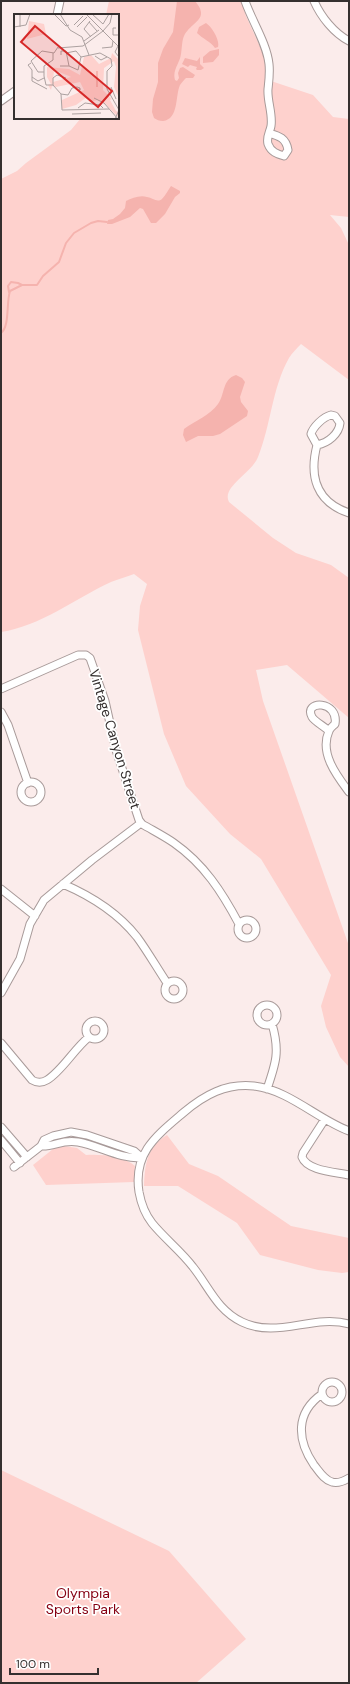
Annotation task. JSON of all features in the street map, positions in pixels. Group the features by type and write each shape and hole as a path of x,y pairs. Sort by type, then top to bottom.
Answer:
{"street":[{"path":"57,14 60,1"},
{"path":"245,1 268,57 270,75 268,89 271,121 269,133"},
{"path":"314,1 319,13 340,37 349,41"},
{"path":"1,101 14,92"},
{"path":"316,445 324,443 337,433 340,423 335,416 327,416 313,428 311,434 316,445 313,469 318,488 322,496 334,507 349,513"},
{"name":"Vintage Canyon Street","path":"1,689 78,655 82,654 88,656 92,661 105,701 116,750 141,823 176,844 206,871 220,890 239,924"},
{"path":"1,712 8,725 28,783"},
{"path":"330,730 327,744 329,760 338,778 349,792"},
{"path":"1,993 20,958 27,933 44,900 141,823"},
{"path":"63,884 99,903 123,922 137,937 167,983"},
{"path":"1,889 35,916"},
{"path":"267,1089 277,1054 276,1040 272,1024"},
{"path":"1,1043 32,1080 35,1082 42,1082 51,1077 89,1037"},
{"path":"349,1131 324,1119 280,1094 267,1089 253,1086 224,1088 210,1093 196,1101 159,1134 149,1145 142,1158 139,1172 141,1203 148,1217 193,1266 214,1299 228,1314 250,1326 268,1329 319,1322 349,1324"},
{"path":"324,1119 303,1153 303,1160 309,1166 349,1175"},
{"path":"1,1127 27,1157"},
{"path":"1,1140 17,1165 41,1146 48,1147 58,1142 71,1141 86,1144 131,1158 142,1158"},
{"path":"322,1394 328,1402 334,1402 340,1399 345,1389 336,1382 329,1382 324,1385 322,1394 314,1400 304,1415 300,1432 303,1442 310,1459 327,1480 332,1483 339,1483 349,1478"}],"green space":[{"path":"109,1 242,1 246,16 266,60 268,80 313,95 333,117 349,119 349,217 330,215 341,228 349,245 349,380 301,344 290,356 283,370 258,457 250,469 233,485 228,496 229,502 273,538 296,553 331,565 349,578 349,718 287,665 256,670 263,701 349,946 349,1067 340,1057 326,1027 321,1006 331,975 261,859 230,834 186,786 164,734 138,630 140,606 147,584 134,574 111,582 44,618 16,629 1,632 1,179 17,171 71,130 80,119 119,119 119,14 106,14"},
{"path":"167,1135 189,1164 218,1176 291,1226 349,1238 349,1272 342,1273 318,1270 260,1255 237,1223 178,1186 144,1186 148,1157 155,1145"},
{"path":"58,1145 77,1148 86,1155 112,1156 125,1160 135,1166 134,1182 46,1185 33,1165"},
{"name":"Olympia Sports Park","path":"1,1470 169,1551 246,1639 196,1683 1,1683"}],"shaded area":[{"path":"177,1 195,1 201,12 198,20 184,36 180,57 174,76 175,80 177,81 179,78 178,73 180,68 183,67 195,75 193,78 186,78 180,85 176,106 172,116 168,119 160,121 154,118 152,112 153,99 158,82 158,63 163,49 173,32"},
{"path":"206,23 211,27 215,34 218,41 218,47 215,48 197,33 199,27"},
{"path":"219,49 219,55 213,62 203,63 203,57 210,51"},
{"path":"200,57 200,64 204,68 201,70 197,70 197,67 190,65 188,67 182,64 185,58 197,61"},
{"path":"171,186 180,191 180,193 175,197 165,214 156,223 151,223 143,209 140,208 130,217 112,224 107,224 108,220 113,219 125,208 126,201 142,196 160,200 165,196"},
{"path":"236,375 242,378 245,382 240,397 241,402 248,411 247,416 220,434 213,436 198,436 186,442 183,435 184,429 207,415 215,408 228,380"}],"waterway":[{"path":"1,333 6,325 10,291 22,285 37,285 43,276 59,262 66,243 74,233 91,223 98,221 107,222"},
{"path":"9,292 8,286 11,282 22,285"}]}
